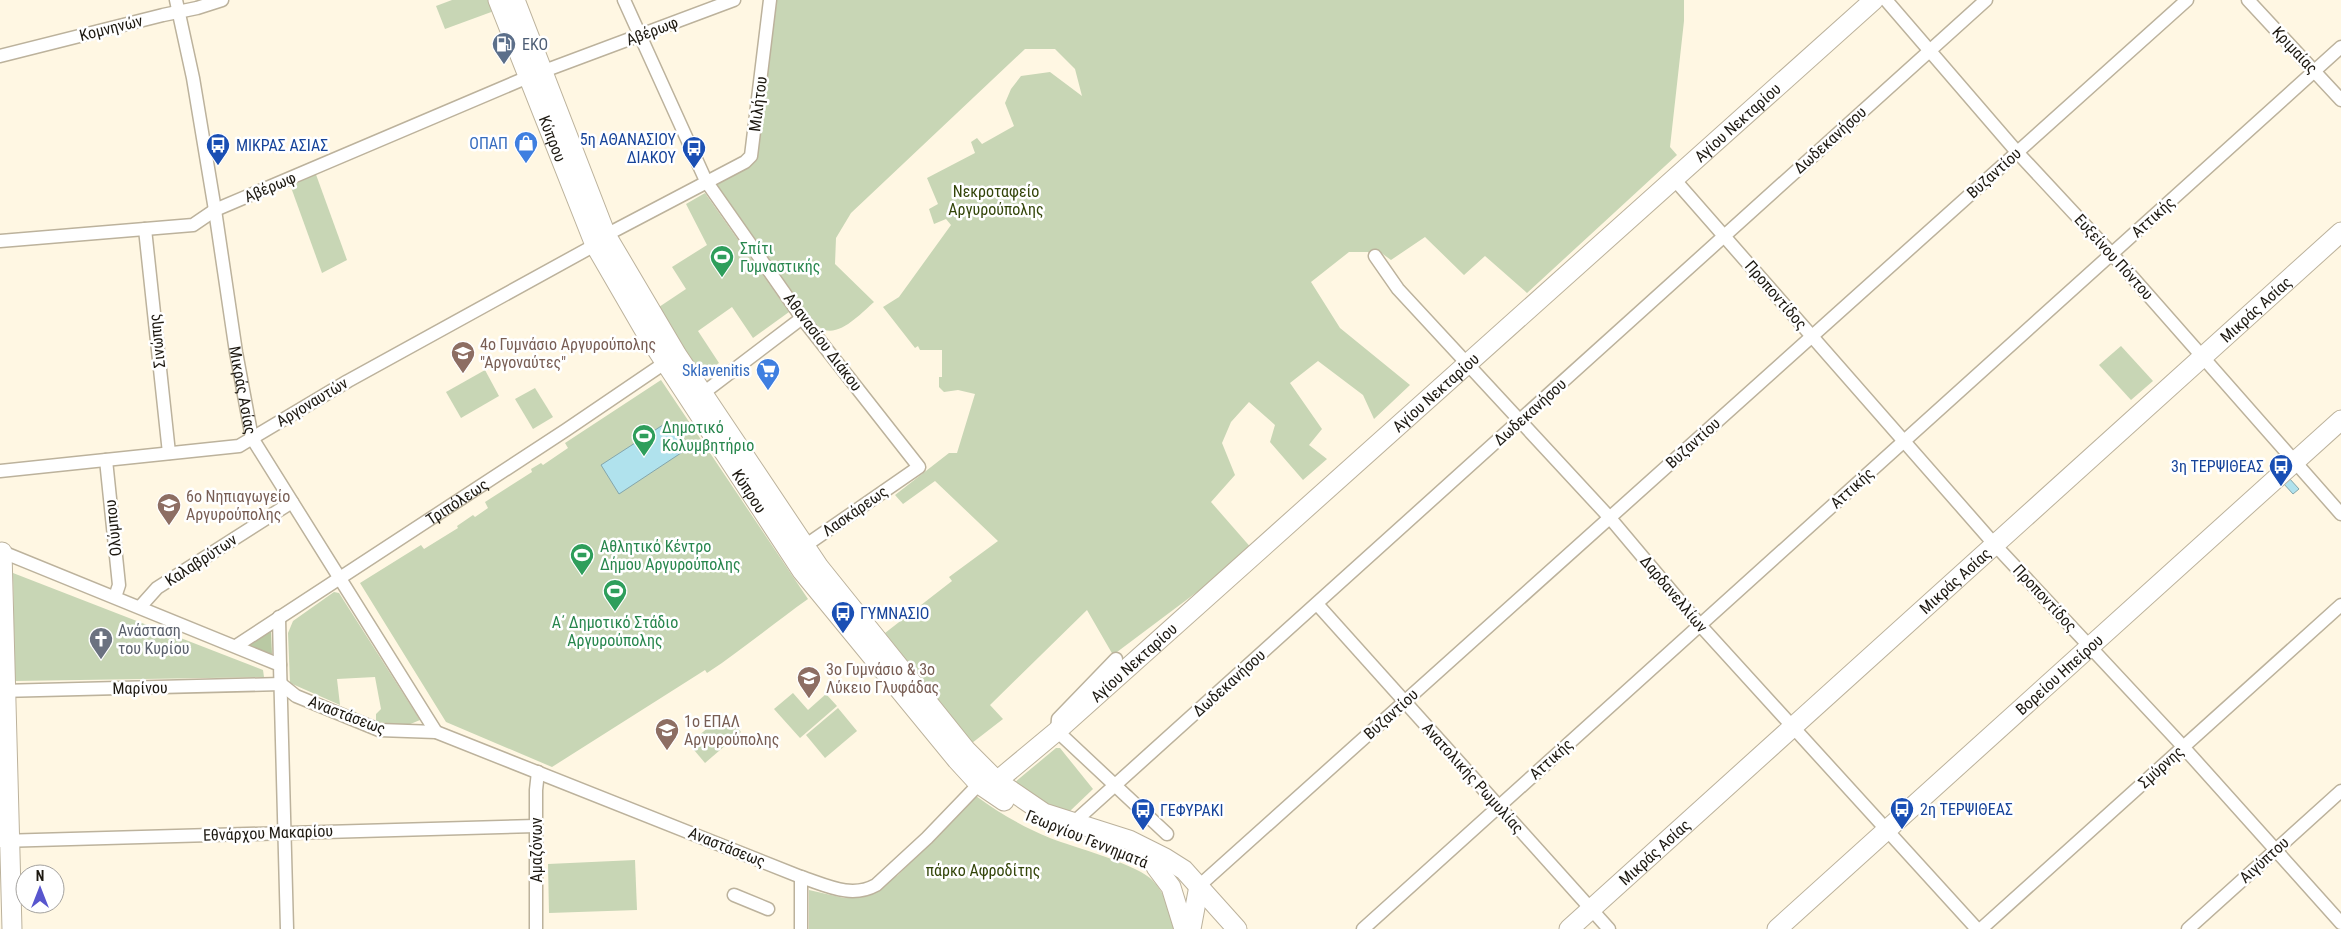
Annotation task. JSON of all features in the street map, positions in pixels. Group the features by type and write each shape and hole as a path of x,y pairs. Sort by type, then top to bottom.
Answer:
{"street":[{"name":"Κομνηνών","path":"0,56 176,6 222,0"},
{"name":"Κύπρου","path":"498,0 535,75 601,240 670,358 798,551 966,750 988,783"},
{"name":"Κύπρου","path":"515,0 535,75"},
{"name":"Αθανασίου Διάκου","path":"624,0 706,181 802,318 920,467"},
{"name":"Αβέρωφ","path":"0,241 192,225 215,210 535,75 734,0"},
{"name":"Μιλήτου","path":"706,181 745,162 751,156 770,0"},
{"name":"Αγίου Νεκταρίου","path":"801,877 845,891 866,890 876,885 988,783 1057,731 1874,0"},
{"name":"Ευξείνου Πόντου","path":"1886,0 2017,152 2112,254 2341,514"},
{"name":"Δωδεκανήσου","path":"1073,823 1986,0"},
{"name":"Βυζαντίου","path":"1199,886 2187,0"},
{"name":"Κριμαίας","path":"2248,0 2341,100"},
{"name":"Μικράς Ασίας","path":"176,6 192,74 236,352 252,438 436,732"},
{"name":"Αττικής","path":"1362,929 2341,48"},
{"name":"Προποντίδος","path":"1674,179 1995,545 2183,747 2341,922"},
{"name":"Αργοναυτών","path":"0,471 239,446 348,381 706,181"},
{"name":"Σινώπης","path":"145,229 169,453"},
{"name":"Μικράς Ασίας","path":"1569,929 2341,232"},
{"name":"Δαρδανελλίων","path":"1375,256 1398,289 1610,518 1700,625 1979,929"},
{"path":"702,394 802,318"},
{"name":"Κύπρου","path":"670,358 702,394 798,551"},
{"name":"Τριπόλεως","path":"236,646 566,430 670,358"},
{"name":"Βορείου Ηπείρου","path":"1777,929 2341,420"},
{"name":"Ολύμπου","path":"106,460 119,585 115,597"},
{"name":"Λασκάρεως","path":"798,551 920,467"},
{"name":"Καλαβρύτων","path":"140,607 157,588 292,502"},
{"path":"12,929 5,840 1,551 280,665"},
{"name":"Ανατολικής Ρωμυλίας","path":"1317,604 1609,929"},
{"name":"Σμύρνης","path":"1979,929 2341,605"},
{"path":"279,617 287,929"},
{"path":"1116,659 1058,719 1057,731 1116,784 1167,834"},
{"name":"Μαρίνου","path":"3,691 281,684"},
{"name":"Αναστάσεως","path":"281,684 296,696 379,730 436,732 801,877"},
{"name":"Αμαζόνων","path":"536,929 538,772"},
{"name":"Γεωργίου Γεννηματά","path":"988,783 1034,807 1073,823 1137,844 1184,870 1237,929"},
{"name":"Γεωργίου Γεννηματά","path":"988,783 1036,820 1116,848 1179,875 1199,886"},
{"name":"Αιγύπτου","path":"2188,929 2341,791"},
{"name":"Εθνάρχου Μακαρίου","path":"5,840 536,826"},
{"path":"1156,866 1171,887 1184,929"},
{"path":"801,877 801,929"},
{"path":"1191,929 1199,886"},
{"path":"734,895 768,909"}],"green space":[{"path":"452,0 490,0 494,11 445,29 436,6"},
{"name":"Νεκροταφείο Αργυρούπολης","path":"777,0 1684,0 1684,21 1670,147 1677,155 1527,293 1485,256 1464,275 1425,237 1391,260 1380,252 1349,252 1311,282 1340,328 1410,385 1374,419 1363,395 1318,361 1290,383 1322,429 1309,445 1327,459 1303,480 1270,442 1275,425 1249,402 1231,422 1222,443 1235,475 1211,502 1253,550 1113,655 1087,610 990,705 1003,719 972,743 885,633 952,581 949,577 998,541 935,481 903,504 895,495 949,453 957,453 975,394 958,390 944,392 939,387 939,377 942,377 942,350 920,350 918,346 915,348 883,307 899,297 951,225 946,219 934,224 929,209 938,204 927,178 975,153 971,142 977,138 982,144 1014,126 1005,103 1011,89 1021,76 1050,72 1082,96 1075,69 1055,49 1025,49 851,213 836,238 835,264 874,302 848,324 833,331 825,330 812,319 717,185 756,161"},
{"path":"314,169 347,260 322,273 288,179"},
{"name":"Σπίτι Γυμναστικής","path":"705,193 789,312 753,338 732,307 698,331 719,363 700,376 656,309 686,289 672,267 707,245 686,204"},
{"path":"2121,346 2153,381 2131,400 2099,365"},
{"path":"485,370 499,396 461,418 446,392"},
{"name":"Αθλητικό Κέντρο Δήμου Αργυρούπολης","path":"661,380 808,599 707,673 705,670 552,767 446,722 360,583 421,545 424,549 458,528 457,526 473,515 475,517 488,508 485,502 532,472 531,469 541,463 543,465 568,448 565,443"},
{"path":"535,388 553,417 533,429 515,399"},
{"path":"13,573 263,670 264,677 15,681"},
{"path":"334,592 339,593 420,720 408,725 376,722 376,714 381,709 375,677 337,679 340,705 290,683 288,633 293,621"},
{"path":"271,631 272,654 250,645"},
{"path":"793,693 808,710 826,694 837,706 800,738 774,709"},
{"path":"838,708 857,731 825,758 806,735"},
{"path":"725,713 741,732 705,763 689,744"},
{"path":"1056,748 1060,748 1093,789 1069,812 1041,801 1014,783"},
{"name":"πάρκο Αφροδίτης","path":"976,796 1002,814 1030,829 1050,838 1130,866 1150,878 1163,895 1175,929 809,929 809,890 844,898 865,896 881,887 898,875"},
{"path":"635,860 637,910 549,913 548,864"}],"water":[{"name":"Δημοτικό Κολυμβητήριο","path":"669,421 687,449 619,494 601,465"},
{"path":"2289,478 2299,489 2293,494 2283,483"}],"place":[{"name":"ΕΚΟ","path":"504,65"},
{"name":"ΟΠΑΠ","path":"526,164"},
{"name":"ΜΙΚΡΑΣ ΑΣΙΑΣ","path":"218,166"},
{"name":"5η ΑΘΑΝΑΣΙΟΥ ΔΙΑΚΟΥ","path":"694,169"},
{"name":"Σπίτι Γυμναστικής","path":"722,278"},
{"name":"4ο Γυμνάσιο Αργυρούπολης \"Αργοναύτες\"","path":"463,374"},
{"name":"Sklavenitis","path":"768,391"},
{"name":"Δημοτικό Κολυμβητήριο","path":"644,457"},
{"name":"3η ΤΕΡΨΙΘΕΑΣ","path":"2281,487"},
{"name":"6ο Νηπιαγωγείο Αργυρούπολης","path":"169,526"},
{"name":"Αθλητικό Κέντρο Δήμου Αργυρούπολης","path":"582,576"},
{"name":"Α΄ Δημοτικό Στάδιο Αργυρούπολης","path":"615,612"},
{"name":"ΓΥΜΝΑΣΙΟ","path":"843,634"},
{"name":"Ανάσταση του Κυρίου","path":"101,660"},
{"name":"3ο Γυμνάσιο & 3ο Λύκειο Γλυφάδας","path":"809,699"},
{"name":"1o ΕΠΑΛ Αργυρούπολης","path":"667,751"},
{"name":"2η ΤΕΡΨΙΘΕΑΣ","path":"1902,830"},
{"name":"ΓΕΦΥΡΑΚΙ","path":"1143,831"}]}
